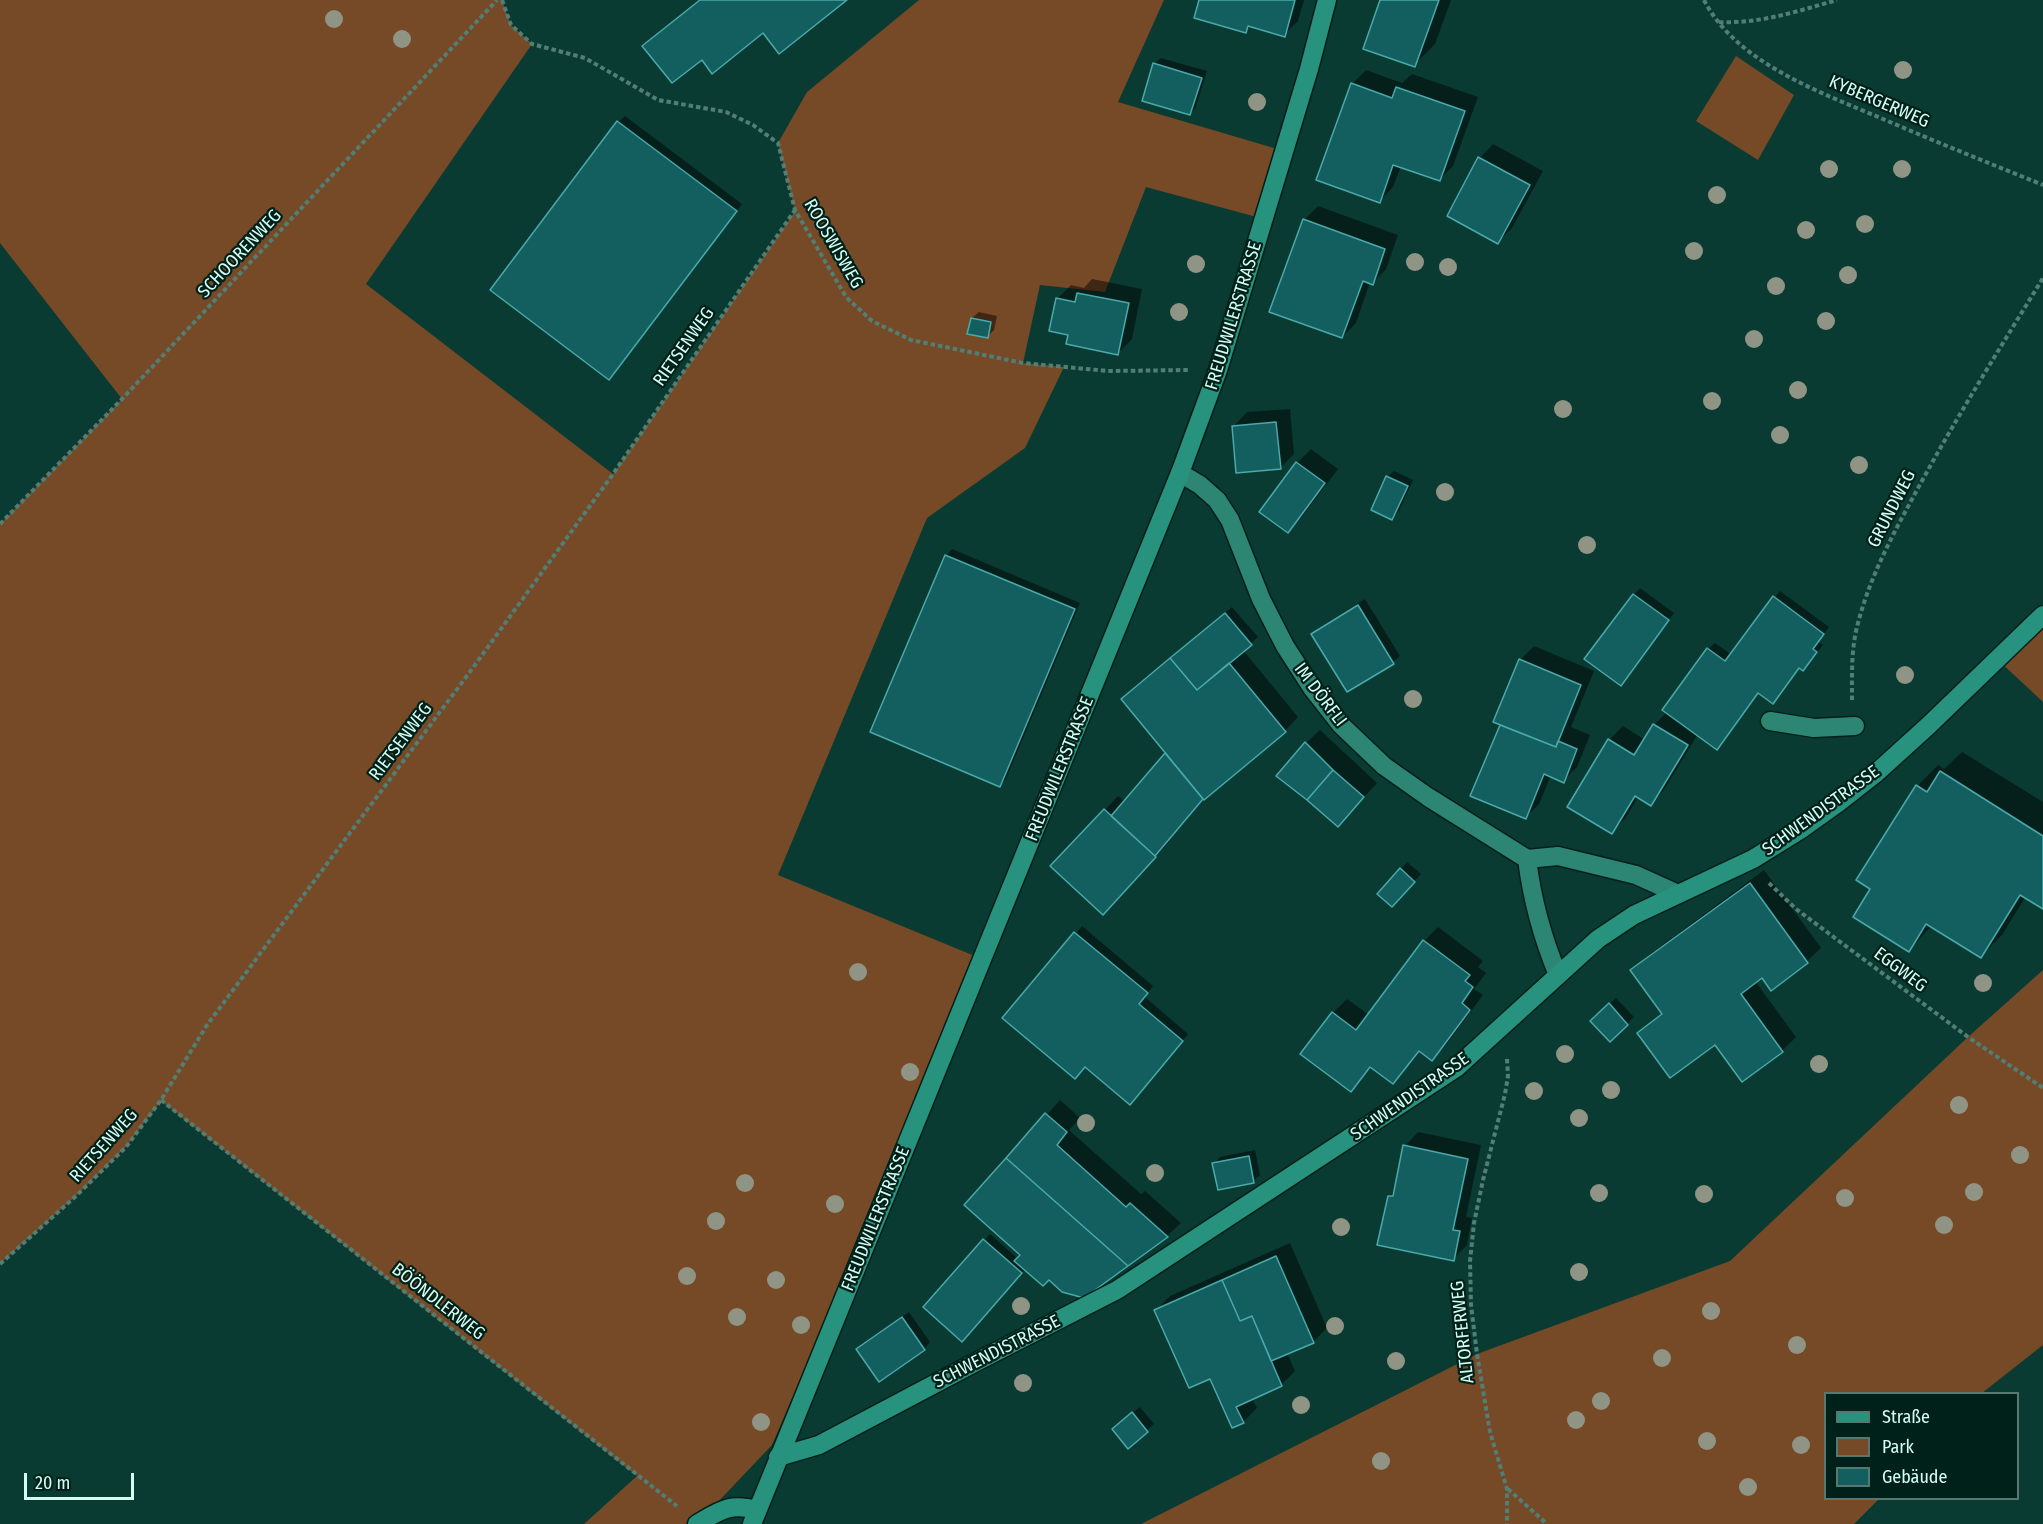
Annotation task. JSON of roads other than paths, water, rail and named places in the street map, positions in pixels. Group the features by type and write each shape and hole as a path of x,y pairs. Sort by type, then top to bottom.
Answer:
{"street":[{"name":"FREUDWILERSTRASSE","path":"754,1517 1180,473 1218,370 1309,69 1327,0"},
{"name":"IM DÖRFLI","path":"1180,473 1200,485 1217,500 1230,519 1261,599 1285,646 1312,688 1341,725 1384,766 1428,797 1527,859"},
{"name":"SCHWENDISTRASSE","path":"778,1457 819,1445 1117,1290 1456,1068 1598,939 1634,915 1753,860 1803,828 1875,774 2043,615"},
{"path":"1770,721 1814,728 1855,726"},
{"path":"1558,975 1547,950 1532,896 1527,859 1558,856 1636,875 1678,894"},
{"path":"698,1523 725,1508 740,1506 754,1517"}]}
